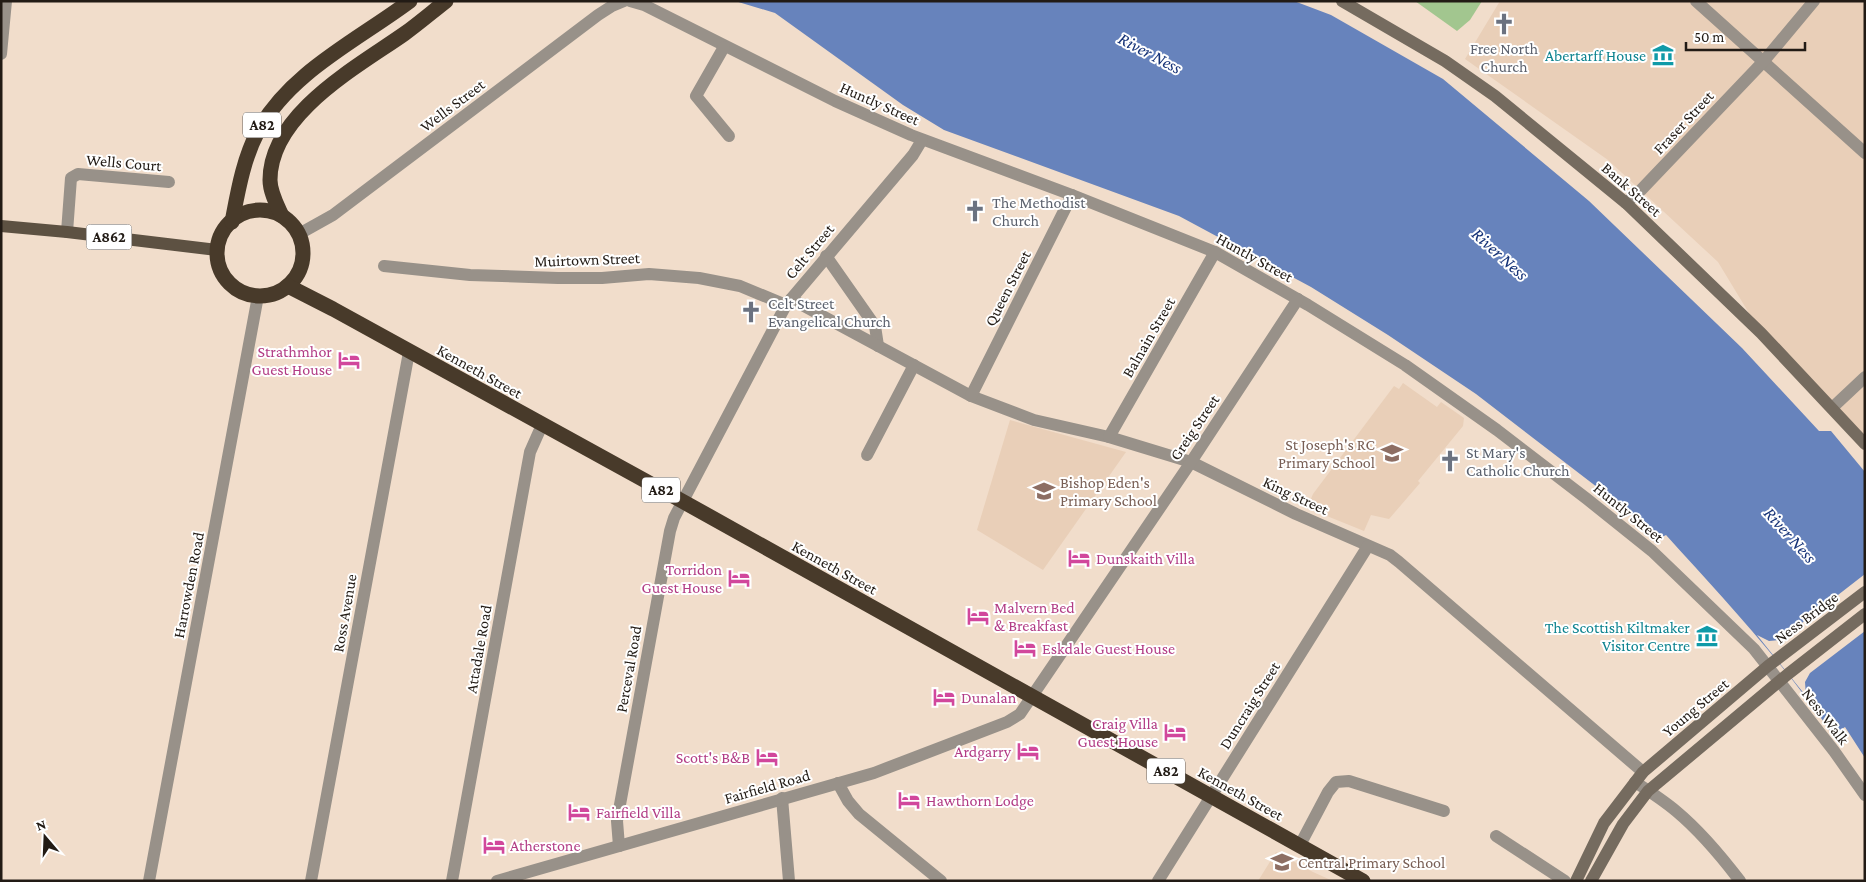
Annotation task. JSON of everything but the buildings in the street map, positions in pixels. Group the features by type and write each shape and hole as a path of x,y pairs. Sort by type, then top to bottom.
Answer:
{"highway":[{"name":"A82","path":"217,250 222,234 232,222 247,157 270,111 303,78 335,53 410,1"},
{"name":"A82","path":"299,234 293,225 282,216 270,182 276,150 294,121 327,89 446,1"},
{"path":"232,222 244,214 258,210 273,212 282,216"},
{"path":"217,250 221,271 229,283 244,293 258,296 275,294 288,286 297,275 302,261 303,249 299,234"},
{"name":"Kenneth Street","path":"288,286 682,501 1363,881"}],"main road":[{"name":"Bank Street","path":"1342,1 1446,61 1495,96 1626,203 1761,333 1865,444"},
{"name":"A862","path":"1,226 217,250"},
{"name":"Ness Bridge","path":"1772,663 1865,592"},
{"name":"Ness Bridge","path":"1784,678 1865,614"},
{"name":"Young Street","path":"1576,881 1604,823 1639,777 1772,663"},
{"name":"Young Street","path":"1591,881 1622,824 1652,788 1784,678"},
{"path":"1639,777 1652,788"}],"street":[{"path":"1,54 6,1"},
{"name":"Wells Street","path":"299,234 333,215 598,15 624,1"},
{"name":"Huntly Street","path":"630,1 644,5 724,47 835,101 922,140 1072,195 1215,252 1298,300 1404,365 1497,430 1587,498 1659,557 1754,649 1772,663 1784,678"},
{"path":"1696,1 1865,153"},
{"name":"Fraser Street","path":"1626,203 1642,190 1762,62 1814,1"},
{"path":"724,47 696,96 729,136"},
{"name":"Celt Street","path":"682,501 788,302 912,155 922,140"},
{"name":"Wells Court","path":"67,232 72,178 78,174 169,182"},
{"name":"Queen Street","path":"971,396 1072,195"},
{"name":"Balnain Street","path":"1109,437 1215,252"},
{"path":"826,256 875,326 878,346"},
{"name":"Muirtown Street","path":"384,266 480,276 602,278 648,274 699,278 740,286 788,302 878,346"},
{"name":"Harrowden Road","path":"150,881 258,296"},
{"name":"Greig Street","path":"1032,697 1298,300"},
{"name":"King Street","path":"878,346 971,396 1034,420 1109,437 1191,462 1288,510 1390,556 1639,777"},
{"name":"Ross Avenue","path":"311,881 409,352"},
{"path":"868,455 914,365"},
{"path":"1832,408 1865,377"},
{"name":"Attadale Road","path":"452,881 530,452 542,425"},
{"name":"Perceval Road","path":"618,846 617,821 670,531 682,501"},
{"name":"Duncraig Street","path":"1158,881 1368,546"},
{"name":"Ness Walk","path":"1784,678 1865,795"},
{"name":"Fairfield Road","path":"497,881 838,783 910,760 1007,722 1020,714 1032,697"},
{"path":"1300,845 1328,792 1336,782 1349,780 1444,811"},
{"path":"838,783 848,801 859,814 941,881"},
{"path":"1652,788 1709,844 1740,881"},
{"path":"782,798 789,881"},
{"path":"1496,836 1565,881"}],"shaded area":[{"path":"1500,1 1865,1 1865,444 1761,333 1718,262 1608,160 1465,59"},
{"name":"St Joseph's RC Primary School","path":"1403,383 1437,407 1441,402 1464,418 1463,426 1418,481 1420,483 1389,519 1371,515 1364,531 1307,508 1313,494 1394,386 1399,389"},
{"name":"Bishop Eden's Primary School","path":"1010,420 1126,452 1043,570 977,530"},
{"name":"Central Primary School","path":"1276,852 1313,872 1333,881 1258,881"}],"green space":[{"path":"1415,1 1482,1 1470,20 1457,31"}],"water":[{"name":"River Ness","path":"735,1 1294,1 1331,15 1443,79 1589,201 1742,348 1819,431 1831,431 1865,472 1865,758 1845,727 1833,735 1774,657 1666,535 1662,537 1476,394 1388,335 1311,287 1179,216 944,130 903,105 775,13"}],"pier":[{"path":"1865,574 1865,631 1810,673 1805,682 1806,696 1757,635 1769,641 1780,640"}],"place":[{"name":"Free North Church","path":"1504,24"},
{"name":"Abertarff House","path":"1663,55"},
{"name":"The Methodist Church","path":"975,211"},
{"name":"Celt Street Evangelical Church","path":"751,312"},
{"name":"Strathmhor Guest House","path":"349,360"},
{"name":"St Joseph's RC Primary School","path":"1392,453"},
{"name":"St Mary's Catholic Church","path":"1450,461"},
{"name":"Bishop Eden's Primary School","path":"1044,491"},
{"name":"Dunskaith Villa","path":"1079,558"},
{"name":"Torridon Guest House","path":"739,578"},
{"name":"Malvern Bed & Breakfast","path":"978,616"},
{"name":"The Scottish Kiltmaker Visitor Centre","path":"1707,636"},
{"name":"Eskdale Guest House","path":"1025,648"},
{"name":"Dunalan","path":"944,697"},
{"name":"Craig Villa Guest House","path":"1175,732"},
{"name":"Ardgarry","path":"1028,751"},
{"name":"Scott's B&B","path":"767,757"},
{"name":"Hawthorn Lodge","path":"909,800"},
{"name":"Fairfield Villa","path":"579,812"},
{"name":"Atherstone","path":"494,845"},
{"name":"Central Primary School","path":"1282,862"}]}
